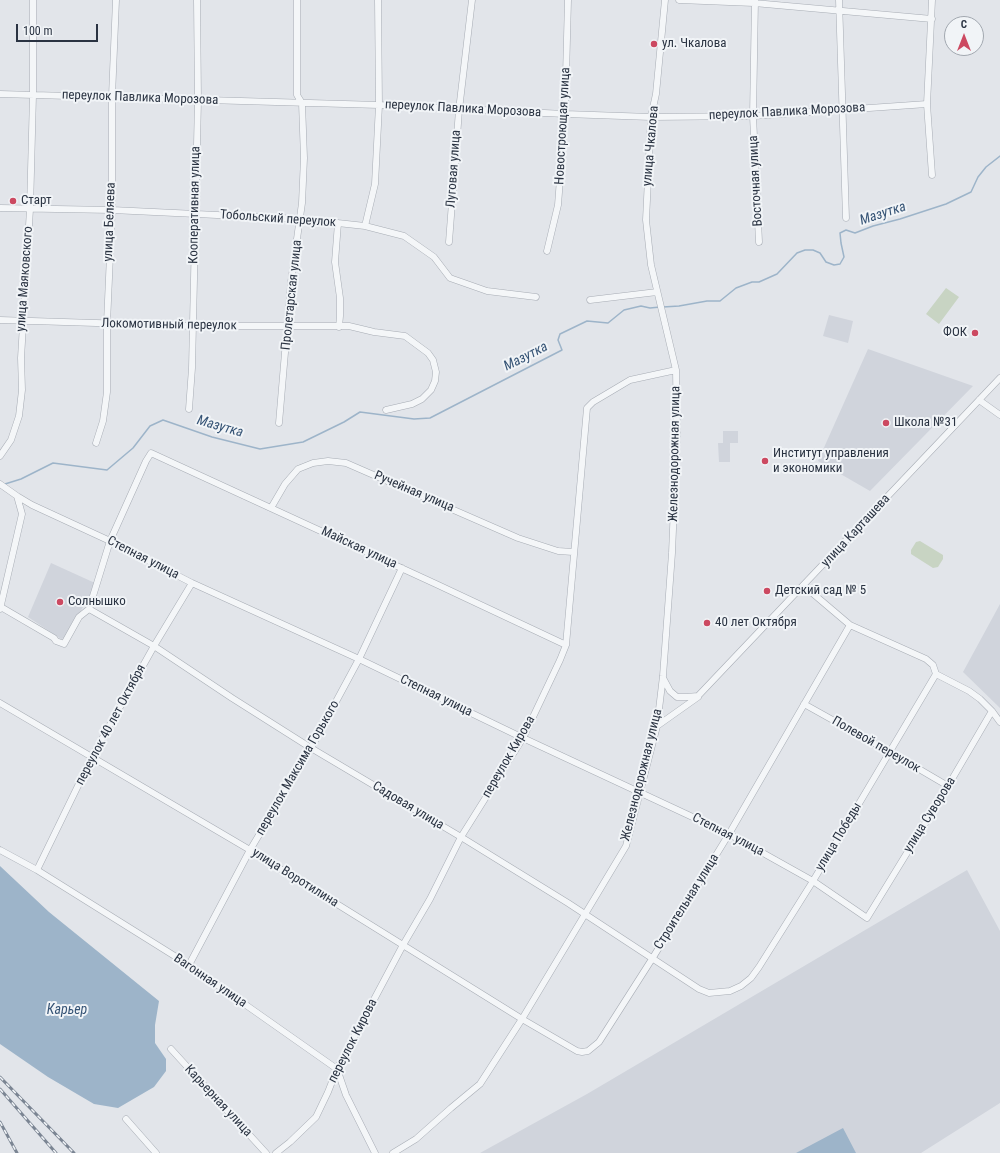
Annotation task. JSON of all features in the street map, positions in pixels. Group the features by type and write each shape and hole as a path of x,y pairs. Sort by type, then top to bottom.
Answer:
{"street":[{"name":"улица Маяковского","path":"0,456 11,440 19,416 22,390 21,358 30,209 33,95 33,0"},
{"name":"улица Беляева","path":"96,444 104,421 107,392 106,323 112,210 112,96 116,0"},
{"name":"Кооперативная улица","path":"189,409 192,368 196,214 198,100 197,0"},
{"name":"Пролетарская улица","path":"279,423 292,282 301,219 304,158 302,103 297,95 296,0"},
{"path":"365,226 375,184 380,105 378,0"},
{"name":"Луговая улица","path":"449,242 459,110 472,0"},
{"name":"Новостроющая улица","path":"547,251 558,205 565,114 568,0"},
{"name":"улица Чкалова","path":"657,292 651,265 646,220 651,117 656,94 665,0"},
{"path":"679,0 755,2 932,19"},
{"path":"839,0 846,218"},
{"path":"932,0 927,104 932,175"},
{"name":"Восточная улица","path":"755,2 753,116 759,242"},
{"name":"переулок Павлика Морозова","path":"0,94 112,96 380,105 459,110 651,117 753,116 927,104"},
{"name":"Тобольский переулок","path":"0,208 112,210 301,219 365,226 404,236 434,256 450,278 487,290 536,297"},
{"path":"338,223 335,262 340,298 339,327"},
{"path":"590,300 657,292"},
{"name":"Железнодорожная улица","path":"393,1153 416,1139 480,1084 522,1019 626,846 657,726 663,676 672,553 677,433 676,370 657,292"},
{"name":"Локомотивный переулок","path":"0,320 192,326 349,326 374,332 404,336 428,352 433,360 436,372 435,381 430,390 422,399 412,404 386,410"},
{"name":"переулок Кирова","path":"276,1153 316,1117 337,1069 403,945 430,899 461,837 523,738 560,660 566,645 573,552 587,408 593,402 630,380 676,370"},
{"name":"улица Карташева","path":"657,726 698,696 1000,378"},
{"path":"979,400 1000,415"},
{"name":"Майская улица","path":"110,541 151,453 566,645"},
{"name":"Ручейная улица","path":"271,508 285,484 298,469 313,463 328,461 346,463 518,538 558,551 573,552"},
{"name":"Степная улица","path":"0,484 32,505 110,541 192,583 359,658 523,738 729,834 813,881 867,918"},
{"path":"17,496 22,514 0,608 54,638 56,641 64,644 80,617 89,609 110,541"},
{"name":"переулок Максима Горького","path":"189,965 250,850 311,748 359,658 402,568"},
{"name":"переулок 40 лет Октября","path":"37,870 92,757 154,646 192,583"},
{"path":"804,586 850,625 926,659 933,664 936,674 969,691 992,711 1000,722"},
{"name":"Садовая улица","path":"89,609 154,646 311,748 461,837 584,914 699,989 709,993 718,993 730,990"},
{"name":"Строительная улица","path":"588,1051 599,1042 729,834 850,625"},
{"name":"улица Победы","path":"730,990 741,986 751,978 813,881 936,674"},
{"path":"663,676 670,692 677,696 698,696"},
{"name":"улица Воротилина","path":"0,703 250,850 522,1019 577,1051 588,1051"},
{"name":"Полевой переулок","path":"804,704 948,786"},
{"name":"улица Суворова","path":"867,918 992,711"},
{"name":"Вагонная улица","path":"0,850 37,870 189,965 337,1069"},
{"name":"Карьерная улица","path":"171,1049 266,1153"},
{"path":"337,1069 346,1095 375,1153"},
{"path":"126,1118 156,1153"}],"shaded area":[{"path":"829,315 853,321 848,343 823,336"},
{"name":"Школа №31","path":"868,349 973,386 870,491 818,461"},
{"path":"723,431 738,431 738,443 730,443 730,462 719,462 718,443 723,443"},
{"name":"Солнышко","path":"51,563 95,583 94,588 65,638 61,639 28,617"},
{"path":"1000,604 1000,708 963,672"},
{"path":"967,870 1000,931 1000,1103 921,1153 480,1153 587,1094"}],"green space":[{"path":"946,288 959,297 939,324 926,314"},
{"path":"920,541 943,555 943,559 938,567 933,568 911,554 911,550 916,542"}],"water":[{"name":"Карьер","path":"0,866 49,912 159,1001 155,1025 155,1043 166,1059 166,1071 154,1087 118,1108 94,1104 48,1077 0,1044"},
{"path":"843,1128 856,1153 796,1153"}],"waterway":[{"name":"Мазутка","path":"663,307 707,301 720,301 736,288 752,282 759,282 777,274 797,253 805,250 813,250 820,253 826,262 834,265 840,264 844,257 840,233 846,230 855,233 873,226 900,219 946,204 971,192 978,177 986,167 1000,156"},
{"name":"Мазутка","path":"5,484 21,479 53,463 107,470 133,448 150,426 163,420 212,437 260,449 303,442 344,422 360,412 414,419 430,418 562,350 558,340 560,334 587,321 608,323 624,310 641,306 650,308 660,307"}],"railway":[{"path":"0,1077 74,1153"},
{"path":"0,1089 56,1153"},
{"path":"0,1122 17,1153"}],"place":[{"name":"ул. Чкалова","path":"654,44"},
{"name":"Старт","path":"13,201"},
{"name":"ФОК","path":"975,333"},
{"name":"Школа №31","path":"886,423"},
{"name":"Институт управления и экономики","path":"765,461"},
{"name":"Детский сад № 5","path":"767,591"},
{"name":"Солнышко","path":"60,602"},
{"name":"40 лет Октября","path":"707,623"}]}
